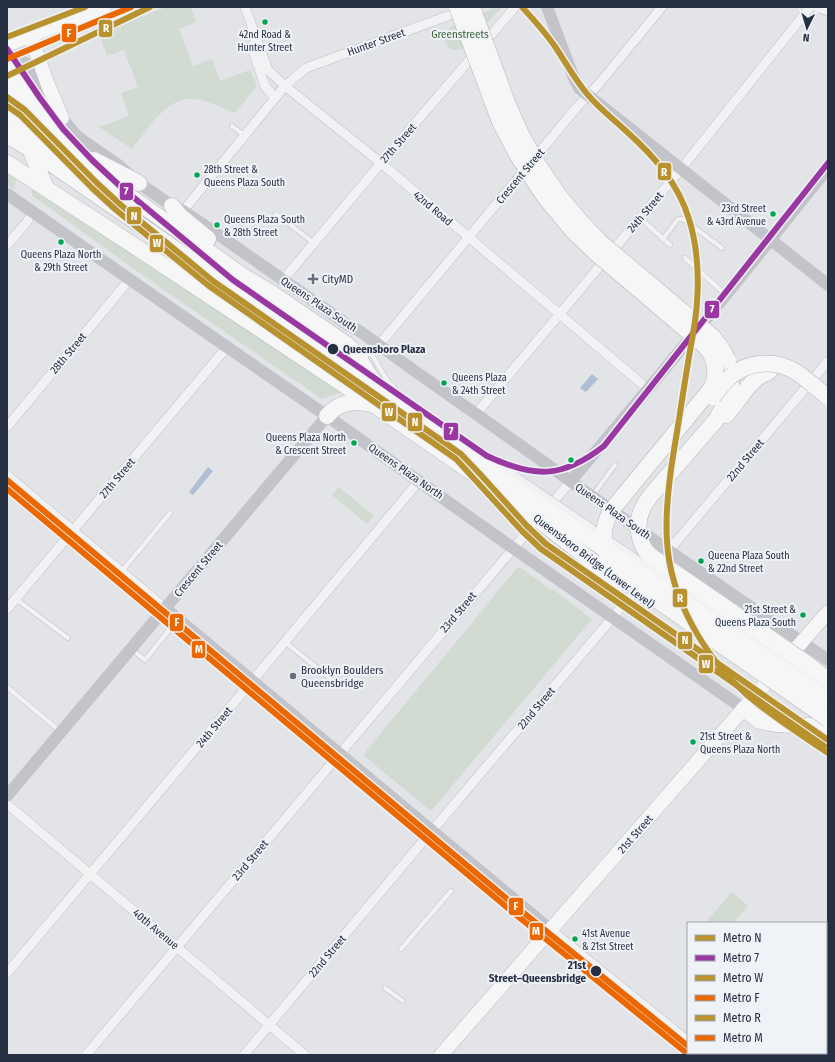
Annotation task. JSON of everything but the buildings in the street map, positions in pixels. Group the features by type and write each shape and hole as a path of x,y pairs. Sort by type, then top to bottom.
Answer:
{"highway":[{"path":"457,7 500,122 518,156 544,196 564,220 594,251 704,345 710,353 716,370 715,380 710,390 610,512 604,535 605,547 609,559 617,570 628,580 828,719"},
{"path":"472,7 508,105 520,132 536,162 560,198 600,242 707,332 716,341 730,366 730,392 716,420 652,494 642,509 638,520 638,525 643,545 649,554 657,560 809,665 828,680"},
{"path":"7,60 19,74 34,99 62,138 96,170 122,191 242,276 273,294 346,344 355,352 369,375 395,404"},
{"path":"7,76 72,205"},
{"path":"7,102 20,132 30,149 46,188"},
{"path":"7,135 30,149 209,273 525,495 828,701"},
{"path":"73,149 139,183"},
{"path":"7,163 373,404 525,495"},
{"path":"178,209 180,216 273,294"},
{"path":"178,230 209,273"},
{"path":"824,400 797,373 785,367 762,363 754,364 741,369 724,383 616,512 612,522 610,534 612,545 618,556 634,572 828,706"},
{"path":"716,420 727,414 752,383 759,377 770,372 792,377 824,400"},
{"path":"327,416 337,406 347,403 358,402 373,404"},
{"name":"Queensboro Bridge (Lower Level)","path":"525,495 611,577 828,727"},
{"path":"744,709 760,721 776,724 828,727"}],"main road":[{"path":"7,45 104,7"},
{"path":"547,7 576,83 580,89 828,285"},
{"path":"30,35 62,118"},
{"name":"Queens Plaza South","path":"7,53 29,65 62,118 82,140 117,164 139,183 345,323 361,332 412,370 592,497 828,660"},
{"name":"23rd Street","path":"571,481 726,295 828,168"},
{"name":"Queens Plaza North","path":"7,194 327,416 744,709"},
{"name":"Crescent Street","path":"7,796 327,416"},
{"path":"165,608 551,930"},
{"name":"21st Street","path":"442,1055 828,612"}],"street":[{"name":"42nd Road","path":"245,7 268,70 285,86 381,163 648,389"},
{"name":"Hunter Street","path":"285,86 306,68 472,7"},
{"name":"27th Street","path":"283,280 515,7"},
{"name":"Crescent Street","path":"379,345 662,7"},
{"name":"24th Street","path":"476,414 681,169 810,7"},
{"path":"817,7 828,11"},
{"path":"255,34 253,51 265,86 276,98"},
{"path":"178,209 245,136 285,86"},
{"path":"7,245 27,222 32,211"},
{"name":"28th Street","path":"7,427 130,279"},
{"name":"27th Street","path":"11,602 227,347"},
{"name":"22nd Street","path":"244,1055 828,361"},
{"path":"391,387 398,397 525,495 828,691"},
{"path":"7,475 165,608"},
{"name":"24th Street","path":"7,973 419,481"},
{"name":"23rd Street","path":"86,1055 571,481"},
{"name":"40th Avenue","path":"7,804 305,1055"},
{"path":"551,930 687,1040"}],"lane":[{"path":"232,126 245,136"},
{"path":"276,214 314,243"},
{"path":"640,218 670,245"},
{"path":"663,239 678,219 683,219 722,248"},
{"path":"685,258 726,295"},
{"path":"360,359 371,353 391,387"},
{"path":"592,497 615,465"},
{"path":"122,571 170,514"},
{"path":"11,602 68,638"},
{"path":"131,649 145,660 178,619"},
{"path":"285,642 336,683"},
{"path":"7,687 61,732"},
{"path":"402,949 451,891"},
{"path":"385,988 403,1001"}],"green space":[{"path":"166,7 191,7 196,22 179,29 193,66 212,59 220,81 250,70 257,86 235,113 210,103 194,99 175,103 166,108 158,116 132,149 99,127 129,116 121,93 138,87 124,50 107,56 99,33"},
{"name":"Greenstreets","path":"497,7 502,7 463,48 455,50 450,49 444,38 445,33 454,24"},
{"path":"7,169 17,176 14,189 7,185"},
{"path":"32,185 343,392 322,399 131,267 32,196"},
{"path":"339,487 374,516 367,524 332,495"},
{"path":"520,567 551,590 553,589 592,619 431,811 363,755 517,568"},
{"path":"732,892 748,906 734,922 706,922"}],"water":[{"path":"592,374 598,379 586,392 580,388"},
{"path":"208,467 213,471 193,495 189,492"}],"metro line":[{"name":"R","path":"7,37 85,7"},
{"name":"F","path":"7,59 131,7"},
{"name":"R","path":"7,76 150,7"},
{"name":"R","path":"522,7 548,37 588,95 601,109 636,140 664,171 672,182 684,206 692,229 696,250 698,292 695,325 671,473 667,518 667,541 670,562 675,584 682,604 703,644 731,679 765,710 828,753"},
{"name":"7","path":"7,49 63,129 92,160 121,187 233,280 487,456 519,468 534,471 547,472 575,465 604,446 828,163"},
{"name":"N","path":"7,97 25,110 97,183 121,205 213,281 461,454 527,526 546,544 828,740"},
{"name":"W","path":"7,106 20,115 92,188 116,210 209,286 456,459 522,531 541,549 824,746"},
{"name":"F","path":"7,480 519,909 687,1045"},
{"name":"M","path":"7,489 515,914 684,1051"}],"place":[{"name":"42nd Road & Hunter Street","path":"265,22"},
{"name":"28th Street & Queens Plaza South","path":"197,175"},
{"name":"23rd Street & 43rd Avenue","path":"773,214"},
{"name":"Queens Plaza South & 28th Street","path":"217,225"},
{"name":"Queens Plaza North & 29th Street","path":"61,242"},
{"name":"CityMD","path":"313,279"},
{"name":"Queensboro Plaza","path":"333,349"},
{"name":"Queens Plaza & 24th Street","path":"444,383"},
{"name":"Queens Plaza North & Crescent Street","path":"354,443"},
{"name":"Queena Plaza South & 22nd Street","path":"701,561"},
{"name":"21st Street & Queens Plaza South","path":"803,615"},
{"name":"Brooklyn Boulders Queensbridge","path":"293,676"},
{"name":"21st Street & Queens Plaza North","path":"693,742"},
{"name":"41st Avenue & 21st Street","path":"575,939"},
{"name":"21st Street–Queensbridge","path":"596,971"}]}
